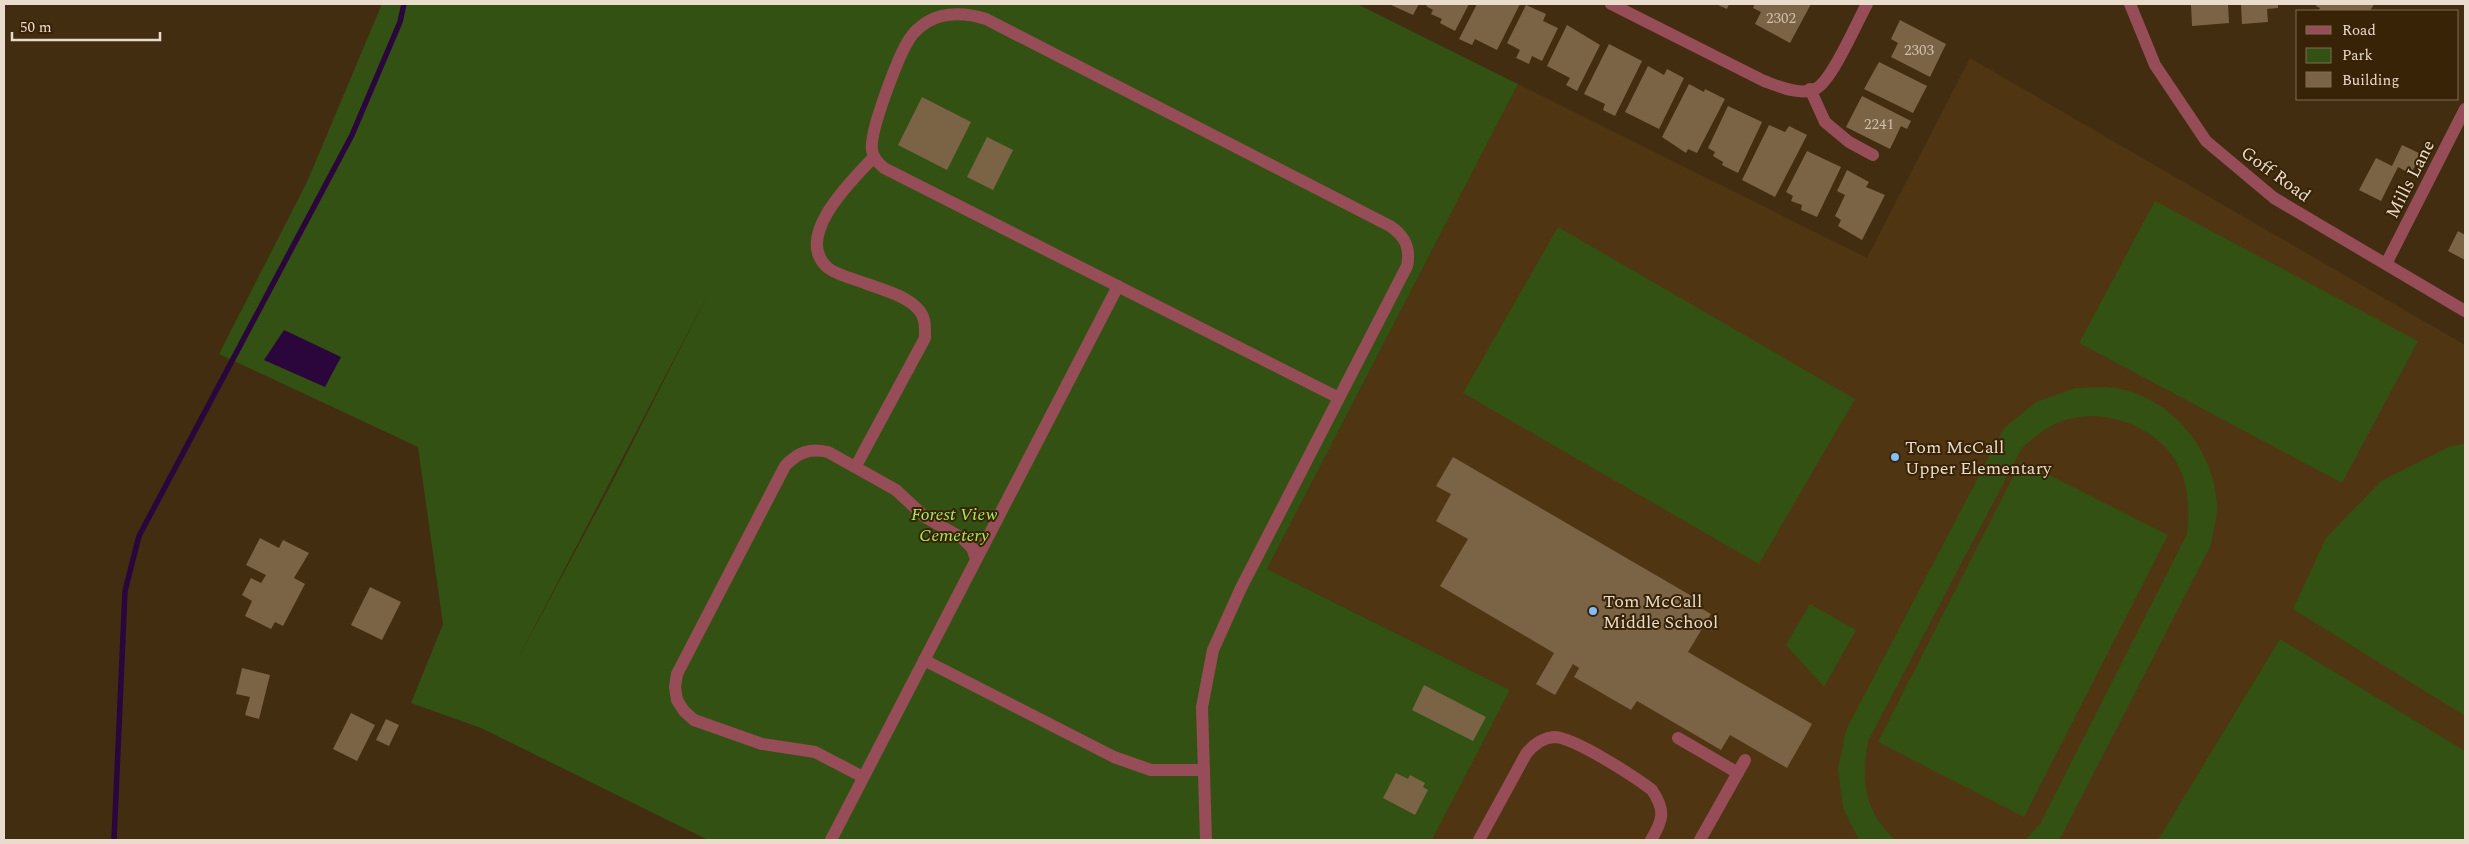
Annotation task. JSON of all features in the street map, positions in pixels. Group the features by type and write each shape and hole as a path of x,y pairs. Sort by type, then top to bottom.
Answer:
{"street":[{"path":"1611,4 1764,81 1786,89 1813,89 1828,76 1867,4"},
{"name":"Goff Road","path":"2130,4 2155,65 2206,141 2274,198 2465,311"},
{"path":"1206,840 1202,707 1213,650 1241,588 1408,266 1408,247 1404,238 1390,226 986,19 966,14 946,15 926,23 911,36 892,73 872,141 874,157 884,168 1339,398"},
{"path":"1813,89 1825,122 1849,142 1873,155"},
{"name":"Mills Lane","path":"2386,264 2465,109"},
{"path":"856,466 924,338 925,322 919,310 896,294 838,273 821,260 817,250 819,228 845,187 874,157"},
{"path":"831,840 1118,286"},
{"path":"864,777 815,752 762,744 694,720 684,711 677,700 675,687 677,674 785,466 804,451 828,452 896,490 925,517 962,538 972,548 976,559"},
{"path":"924,660 1114,758 1151,770 1204,770"},
{"path":"1479,840 1526,754 1532,746 1542,740 1555,737 1565,739 1585,749 1652,790 1659,801 1662,812 1660,825 1651,840"},
{"path":"1678,738 1738,773"},
{"path":"1700,840 1745,760"}],"shaded area":[{"name":"Tom McCall Upper Elementary","path":"1970,58 2465,345 2465,840 1432,840 1510,690 1267,569 1518,84 1867,258"},
{"path":"284,330 341,357 325,387 264,360"}],"green space":[{"name":"Forest View Cemetery","path":"382,4 1357,4 1518,84 1267,569 1510,690 1432,840 708,840 481,728 411,703 443,624 418,447 219,354 307,182","holes":["708,294 615,477 515,664"]},
{"path":"2155,201 2418,341 2342,483 2079,343"},
{"path":"1558,227 1855,399 1759,564 1463,393"},
{"path":"2112,387 2137,394 2155,403 2172,415 2186,429 2198,445 2214,483 2217,508 2211,545 2062,835 2058,840 2025,840 2040,824 2187,534 2188,519 2188,504 2184,482 2173,456 2159,441 2142,430 2124,421 2104,417 2084,417 2064,421 2046,429 2033,438 2022,448 1868,741 1865,770 1867,795 1877,818 1895,840 1859,840 1843,808 1838,769 1846,730 2004,428 2036,402 2075,388"},
{"path":"2465,444 2465,716 2293,609 2326,538 2381,481 2451,446"},
{"path":"2021,461 2168,535 2024,817 1878,742"},
{"path":"1810,604 1856,630 1824,687 1786,645"},
{"path":"2280,639 2465,751 2465,840 2158,840"}],"building":[{"path":"1389,4 1419,4 1413,15"},
{"path":"1428,4 1469,4 1455,31 1440,23 1442,19 1431,14 1433,10 1426,6"},
{"path":"1477,4 1520,4 1497,50 1475,39 1472,45 1459,39"},
{"path":"1716,4 1729,4 1727,9"},
{"path":"1755,4 1811,4 1790,43 1755,24 1761,12 1753,8"},
{"path":"2191,4 2228,4 2229,23 2192,26"},
{"path":"2241,4 2278,4 2278,8 2267,9 2268,22 2242,24"},
{"path":"2317,4 2374,4 2371,10 2319,10 2320,8 2316,6"},
{"path":"1526,5 1546,14 1543,21 1558,28 1542,61 1532,56 1529,64 1516,58 1520,50 1507,43"},
{"path":"1900,20 1946,44 1930,77 1891,57 1898,43 1891,39"},
{"path":"1567,25 1600,45 1577,91 1566,85 1570,78 1547,66"},
{"path":"1609,44 1642,61 1615,116 1603,110 1605,104 1584,94"},
{"path":"1879,62 1927,86 1913,113 1864,89"},
{"path":"1648,66 1664,75 1667,69 1684,78 1659,129 1625,112"},
{"path":"1689,84 1704,92 1705,89 1725,99 1697,153 1688,149 1686,153 1662,137"},
{"path":"1862,96 1911,121 1907,129 1901,126 1890,149 1846,127"},
{"path":"922,97 971,122 947,170 898,145"},
{"path":"1728,106 1762,122 1738,173 1722,165 1723,162 1713,156 1715,152 1708,148"},
{"path":"1769,125 1785,132 1789,126 1807,135 1775,197 1742,180"},
{"path":"987,137 1013,150 993,190 967,177"},
{"path":"2402,145 2421,154 2411,174 2398,167 2381,201 2359,190 2376,158 2392,166"},
{"path":"1807,151 1841,167 1817,217 1801,210 1802,205 1791,201 1793,196 1786,192"},
{"path":"1847,170 1869,182 1866,187 1885,195 1862,240 1838,226 1841,220 1835,216 1845,195 1837,191"},
{"path":"2458,231 2465,235 2465,260 2448,251"},
{"name":"Tom McCall Middle School","path":"1453,457 1702,602 1699,607 1711,614 1688,652 1812,724 1787,768 1730,735 1721,750 1637,701 1631,710 1574,677 1579,668 1573,664 1555,695 1536,684 1554,653 1440,586 1468,539 1436,521 1451,494 1436,486"},
{"path":"260,538 279,548 283,540 309,553 294,578 305,584 283,626 275,622 271,629 245,616 252,601 242,595 251,578 261,583 266,575 246,565"},
{"path":"370,587 401,602 382,640 351,625"},
{"path":"242,668 270,675 259,719 245,715 250,697 236,694"},
{"path":"1424,685 1486,717 1473,741 1412,710"},
{"path":"351,713 375,725 357,761 333,749"},
{"path":"386,719 399,725 389,746 376,740"},
{"path":"1396,773 1408,779 1410,775 1425,783 1423,787 1428,790 1415,815 1383,798"}],"waterway":[{"path":"114,840 125,591 139,536 352,135 400,22 404,4"}],"place":[{"name":"Tom McCall Upper Elementary","path":"1895,457"},
{"name":"Tom McCall Middle School","path":"1593,611"}]}
